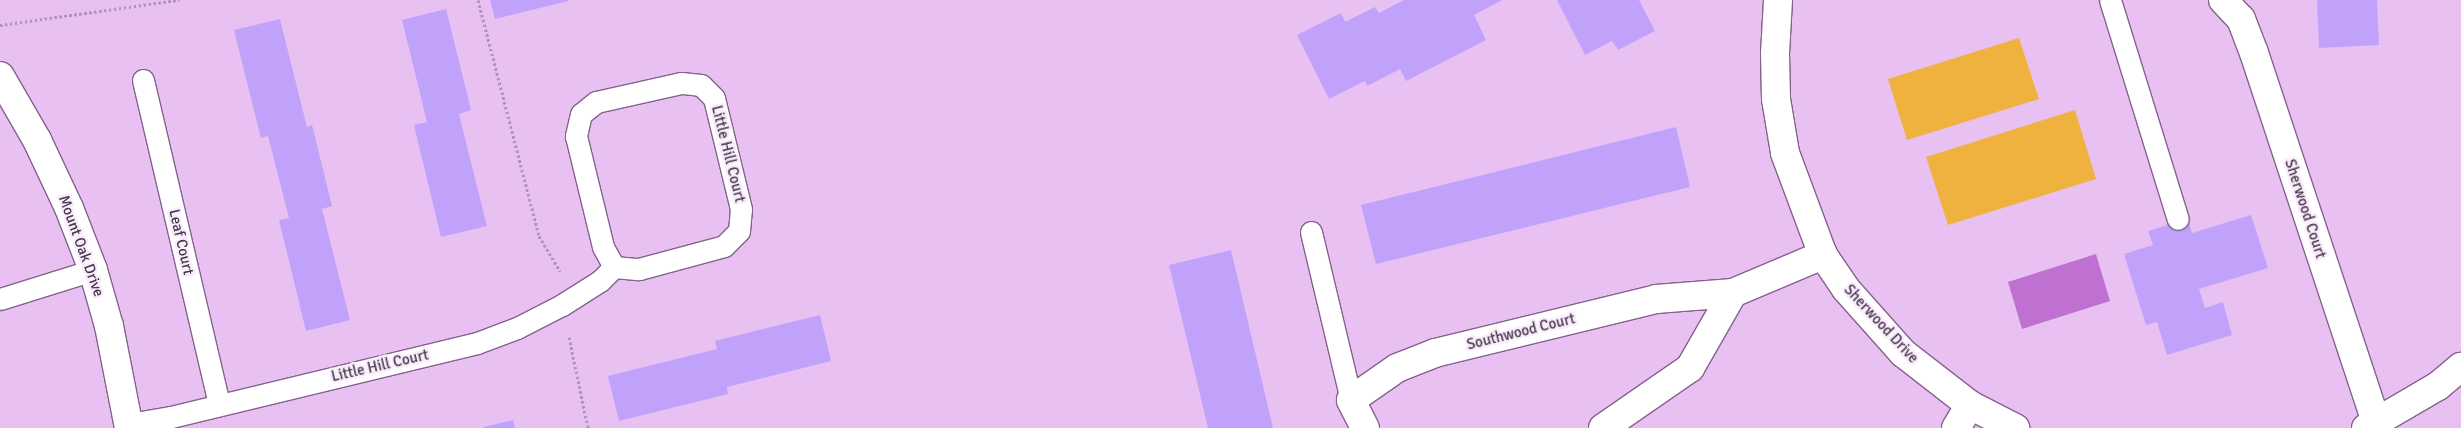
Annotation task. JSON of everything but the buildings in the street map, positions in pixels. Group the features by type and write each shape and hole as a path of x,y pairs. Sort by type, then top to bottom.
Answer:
{"street":[{"name":"Sherwood Drive","path":"1778,0 1775,54 1776,99 1785,153 1803,207 1823,254 1846,289 1903,353 1970,405 2015,428"},
{"name":"Sherwood Court","path":"2223,0 2241,18 2251,45 2372,426"},
{"name":"Mount Oak Drive","path":"0,76 41,148 69,208 93,270 109,326 129,426"},
{"name":"Southwood Court","path":"1351,400 1397,368 1435,353 1656,299 1733,293 1823,254"},
{"path":"1603,428 1690,368 1733,293"},
{"path":"2372,426 2438,386 2461,368"},
{"path":"1351,400 1365,428"},
{"path":"1956,428 1970,405"}],"lane":[{"path":"2110,0 2178,219"},
{"name":"Leaf Court","path":"143,80 220,404"},
{"name":"Little Hill Court","path":"681,82 701,85 714,98 741,209 739,231 724,246 639,269 614,267 603,247 576,136 581,114 596,102 681,82"},
{"path":"1311,232 1351,400"},
{"name":"Little Hill Court","path":"129,426 477,343 517,328 569,300 600,282 614,267"},
{"path":"0,299 93,270"}],"path":[{"path":"0,25 179,0"},
{"path":"478,0 538,236 569,300 588,428"}],"shaded area":[{"path":"2019,38 2039,99 1907,140 1888,79"},
{"path":"2075,110 2096,179 1948,225 1926,157"},
{"path":"2096,254 2110,301 2022,329 2008,282"}]}
